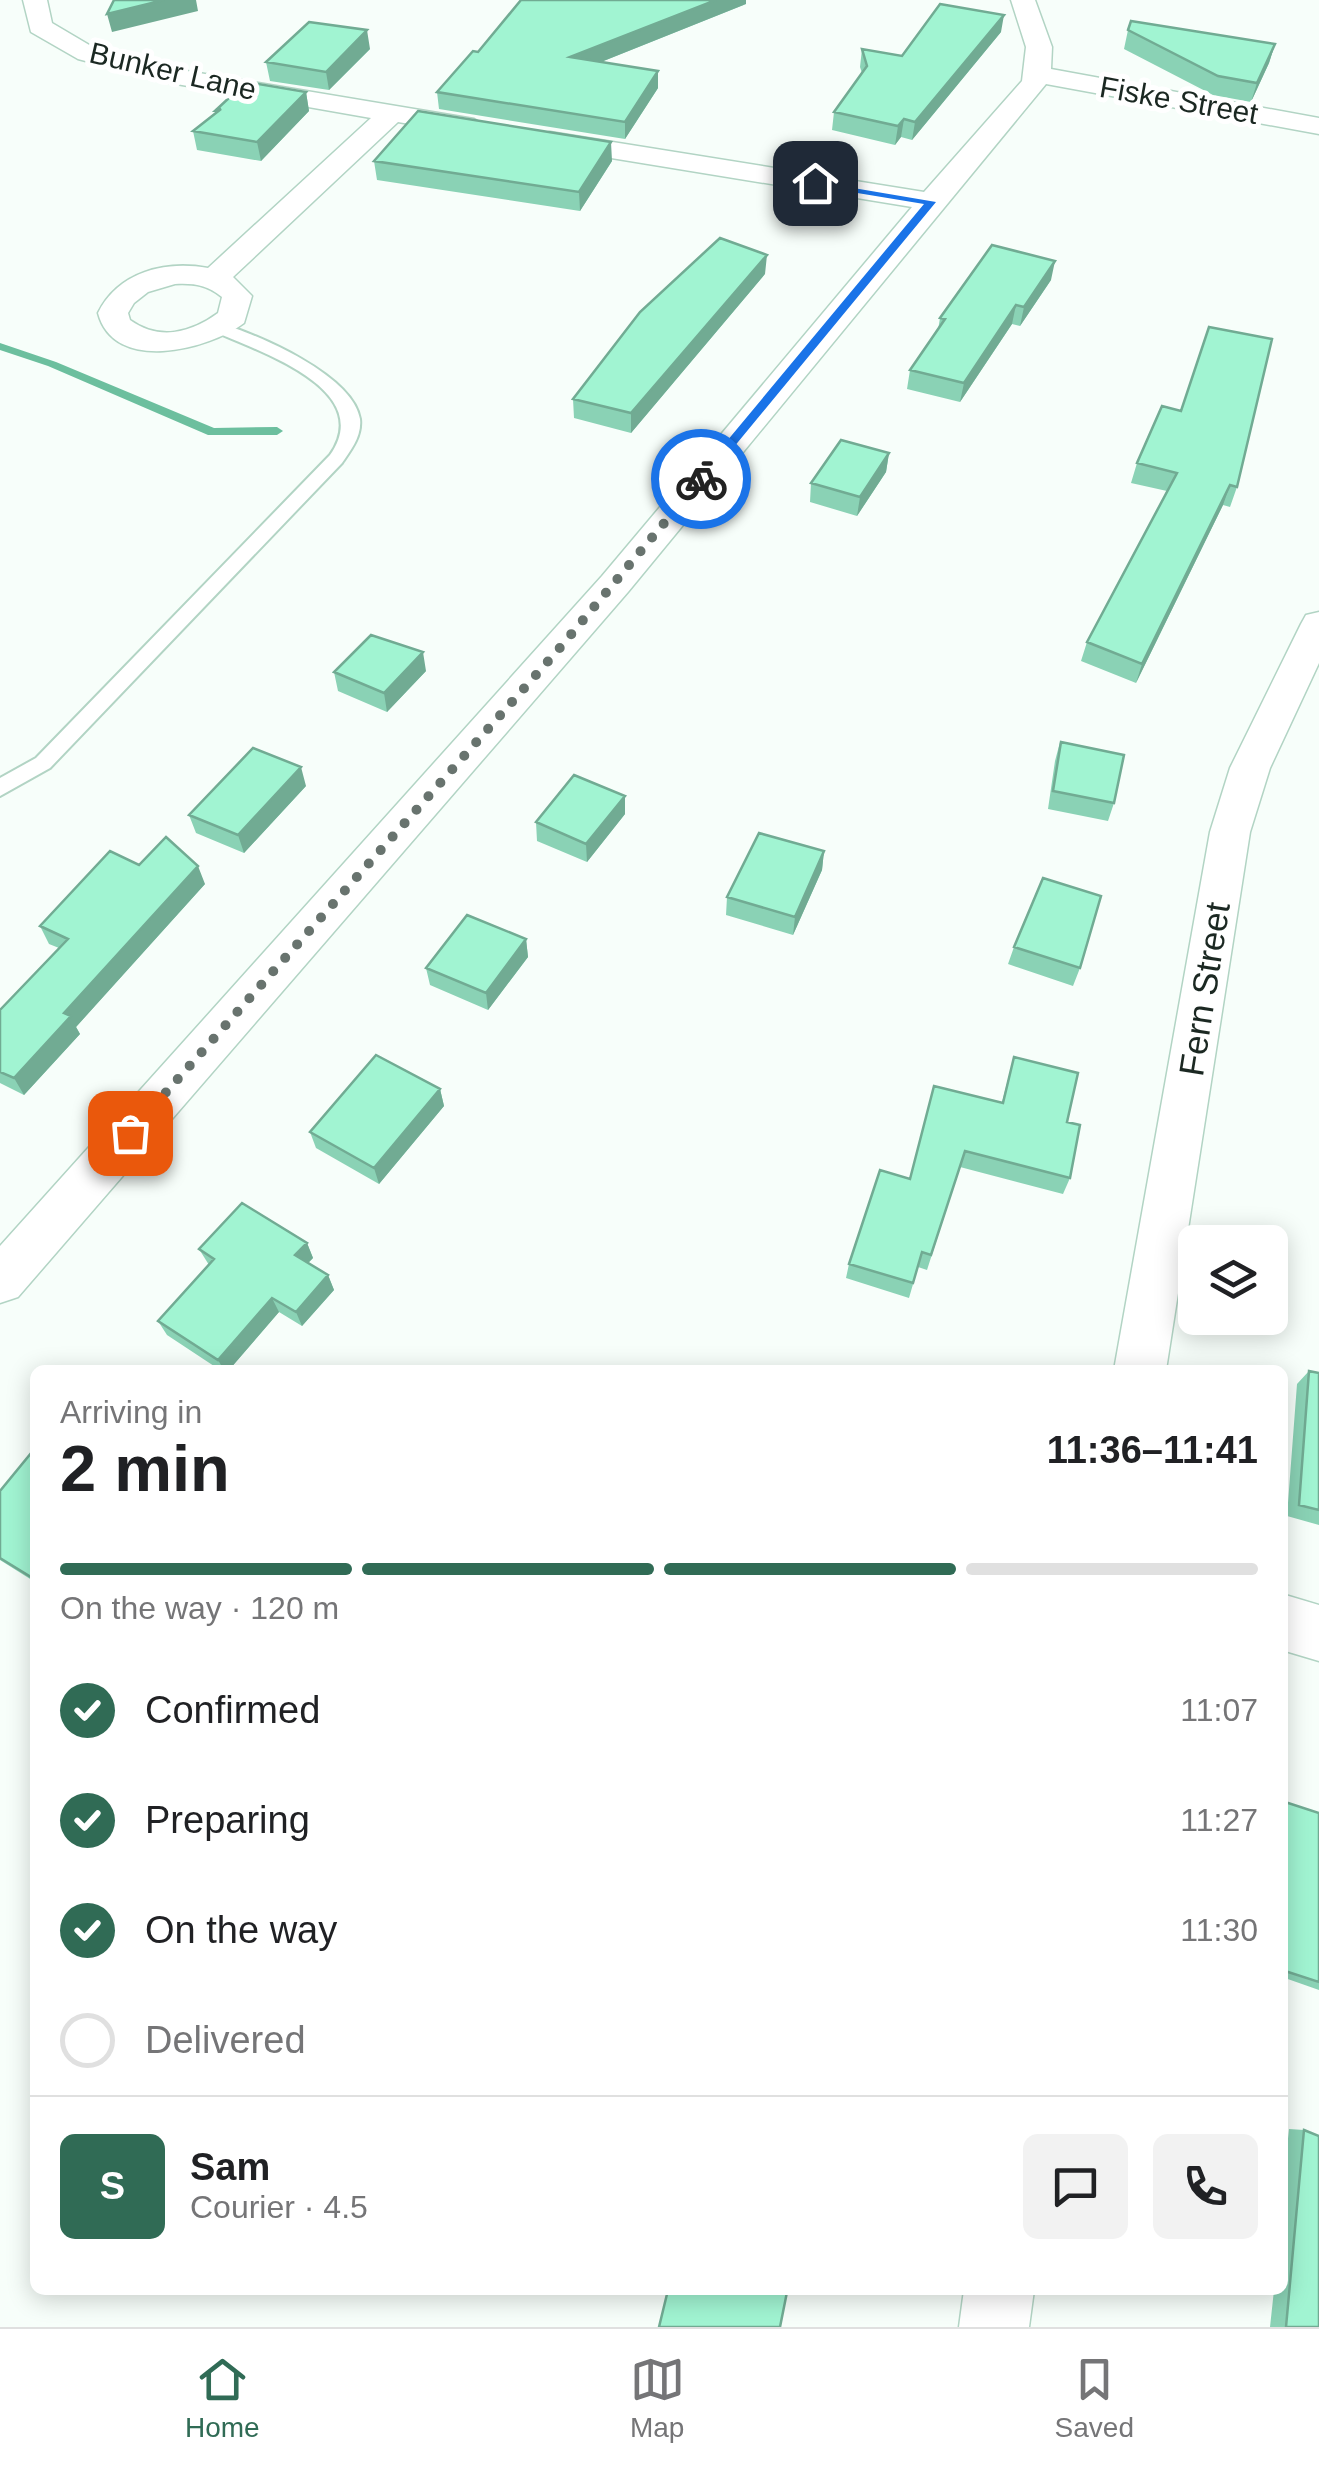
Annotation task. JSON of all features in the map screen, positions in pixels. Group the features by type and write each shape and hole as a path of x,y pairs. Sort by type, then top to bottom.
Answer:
{"street":[{"name":"Bunker Lane","path":"35,0 40,28 87,54 174,77 931,202"},
{"path":"0,1281 615,584 1040,75 1039,38 1024,0"},
{"name":"Fiske Street","path":"1040,75 1319,126"},
{"path":"214,278 391,114"},
{"path":"175,275 214,278 237,296 233,317 219,328 183,341 154,341 124,332 113,314 124,293 140,284 175,275"},
{"name":"Fern Street","path":"1141,1365 1230,832 1250,768 1319,624"},
{"path":"1288,1624 1319,1633"},
{"path":"994,2327 998,2295"}],"lane":[{"path":"0,788 56,750 232,562 336,459 350,436 349,413 338,394 321,378 219,328"}],"building":[{"path":"114,0 164,0 107,14"},
{"path":"521,0 716,0 570,57 658,71 625,122 437,92 473,51 478,52"},
{"path":"940,4 1004,15 915,122 904,119 898,126 834,112 867,66 862,49 902,56"},
{"path":"1131,21 1275,44 1257,83 1218,76 1128,30"},
{"path":"309,22 367,30 326,72 266,62"},
{"path":"246,82 306,92 257,142 193,131 221,109 216,110"},
{"path":"418,111 611,142 579,192 374,161"},
{"path":"720,238 767,255 631,413 573,399 640,312"},
{"path":"992,245 1055,261 1024,307 1016,305 964,383 910,370 945,319 940,318"},
{"path":"1209,327 1272,339 1237,487 1230,485 1142,664 1087,642 1177,473 1137,463 1162,406 1181,411"},
{"path":"841,440 889,453 860,497 811,483"},
{"path":"371,635 423,652 384,693 334,672"},
{"path":"1061,742 1124,755 1114,803 1053,791"},
{"path":"253,748 301,767 238,835 189,815"},
{"path":"574,775 625,796 586,844 536,822"},
{"path":"759,833 824,851 795,917 727,897"},
{"path":"166,837 198,866 64,1013 71,1016 14,1078 0,1072 0,1010 68,939 40,926 110,851 139,865"},
{"path":"1043,878 1101,896 1080,968 1014,947"},
{"path":"467,915 526,939 486,993 426,968"},
{"path":"376,1055 440,1089 374,1168 310,1132"},
{"path":"1014,1057 1078,1073 1067,1122 1080,1125 1070,1178 965,1151 931,1255 922,1252 913,1283 849,1264 880,1170 910,1179 934,1086 1003,1103"},
{"path":"242,1203 307,1243 295,1255 328,1275 296,1312 272,1298 218,1360 158,1321 214,1259 199,1249"},
{"path":"1309,1371 1319,1373 1319,1510 1299,1505"},
{"path":"30,1454 30,1576 0,1558 0,1491"},
{"path":"1288,1803 1319,1813 1319,1982 1288,1972"},
{"path":"1304,2130 1319,2136 1319,2327 1286,2327"},
{"path":"667,2295 786,2295 780,2327 659,2327"}],"waterway":[{"path":"0,346 212,432 277,431"}],"way so far":[{"path":"130,1133 558,650 701,479"}],"route":[{"path":"701,479 931,202 815,183"}]}
